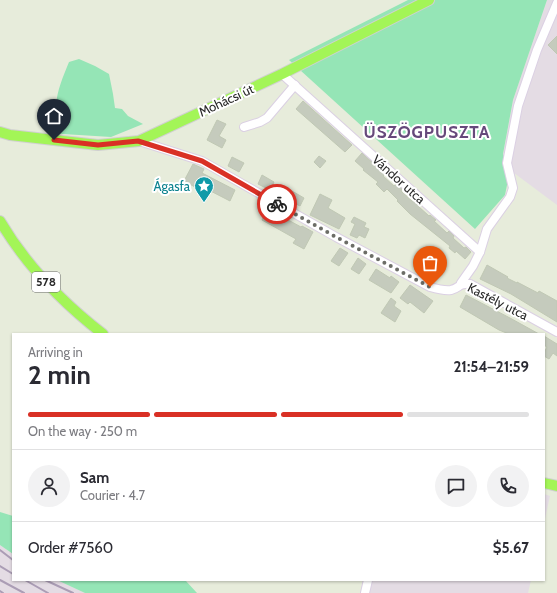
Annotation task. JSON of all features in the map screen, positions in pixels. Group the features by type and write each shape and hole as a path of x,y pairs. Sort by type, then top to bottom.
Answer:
{"main road":[{"name":"Mohácsi út","path":"3,134 98,145 138,141 282,74 429,0"},
{"name":"578","path":"0,221 16,245 39,274 70,306 102,333"},
{"path":"545,483 557,486"}],"street":[{"path":"461,283 473,266 480,252 487,229 510,197 513,188 507,163 518,106 537,50 557,3"},
{"name":"Vándor utca","path":"282,74 480,252"},
{"path":"244,127 267,118 295,85"},
{"name":"Kastély utca","path":"138,141 202,161 336,237 430,287 440,290 452,290 461,283 470,284 557,332"},
{"path":"365,593 368,581"}],"shaded area":[{"path":"547,0 557,0 557,205 510,170 503,155 513,100"},
{"path":"545,494 550,496 545,518"},
{"path":"0,545 12,553 12,581 59,581 85,593 0,593"},
{"path":"363,581 531,581 528,593 360,593"}],"green space":[{"path":"408,0 547,0 513,100 503,154 510,170 505,195 475,229 289,60"},
{"path":"79,59 109,74 115,108 122,109 128,116 143,124 111,137 47,133 43,114 56,106 59,89 69,62"},
{"path":"0,512 12,516 12,553 0,545"},
{"path":"59,581 186,581 197,593 85,593"}],"building":[{"path":"557,36 557,54 548,45"},
{"path":"303,101 352,145 345,152 296,109"},
{"path":"217,120 226,124 219,136 226,140 222,148 207,140"},
{"path":"362,153 385,174 383,176 394,186 396,184 402,189 401,191 412,201 414,200 429,216 430,215 436,220 434,221 447,233 449,231 454,236 453,238 471,252 465,259 456,251 455,253 449,248 450,246 410,214 387,189 384,192 376,184 378,182 363,170 364,169 355,161"},
{"path":"319,156 326,161 320,168 314,162"},
{"path":"232,157 244,163 239,172 228,166"},
{"path":"193,164 204,169 202,173 235,190 230,201 197,184 195,187 184,181"},
{"path":"262,175 274,182 270,190 258,184"},
{"path":"292,191 304,198 300,206 287,199"},
{"path":"320,194 332,200 328,208 345,218 339,229 310,215"},
{"path":"268,209 313,232 304,249 293,243 296,239 262,220"},
{"path":"354,217 366,223 364,227 369,229 365,238 359,235 357,238 350,235 355,224 351,222"},
{"path":"340,248 348,253 339,266 331,261"},
{"path":"358,258 366,264 359,274 351,269"},
{"path":"487,265 508,277 507,278 538,293 539,291 557,301 557,322 511,294 480,279"},
{"path":"376,269 390,278 391,276 399,282 391,293 369,280"},
{"path":"410,285 433,301 424,313 410,302 408,304 400,298"},
{"path":"466,295 537,333 506,333 460,307"},
{"path":"391,298 396,302 394,306 401,311 395,322 381,313"},
{"path":"545,337 557,344 557,356 553,353 549,359 545,357 547,347 545,346"}],"railway":[{"path":"0,550 12,559"},
{"path":"0,566 12,573"},
{"path":"0,580 24,593"},
{"path":"27,581 48,593"},
{"path":"47,581 73,593"}],"way so far":[{"path":"277,204 430,287"}],"place":[{"name":"Ágasfa","path":"204,203"}],"district":[{"name":"ÜSZÖGPUSZTA","path":"427,132"}],"route":[{"path":"54,140 98,145 138,141 202,161 277,204"}]}
